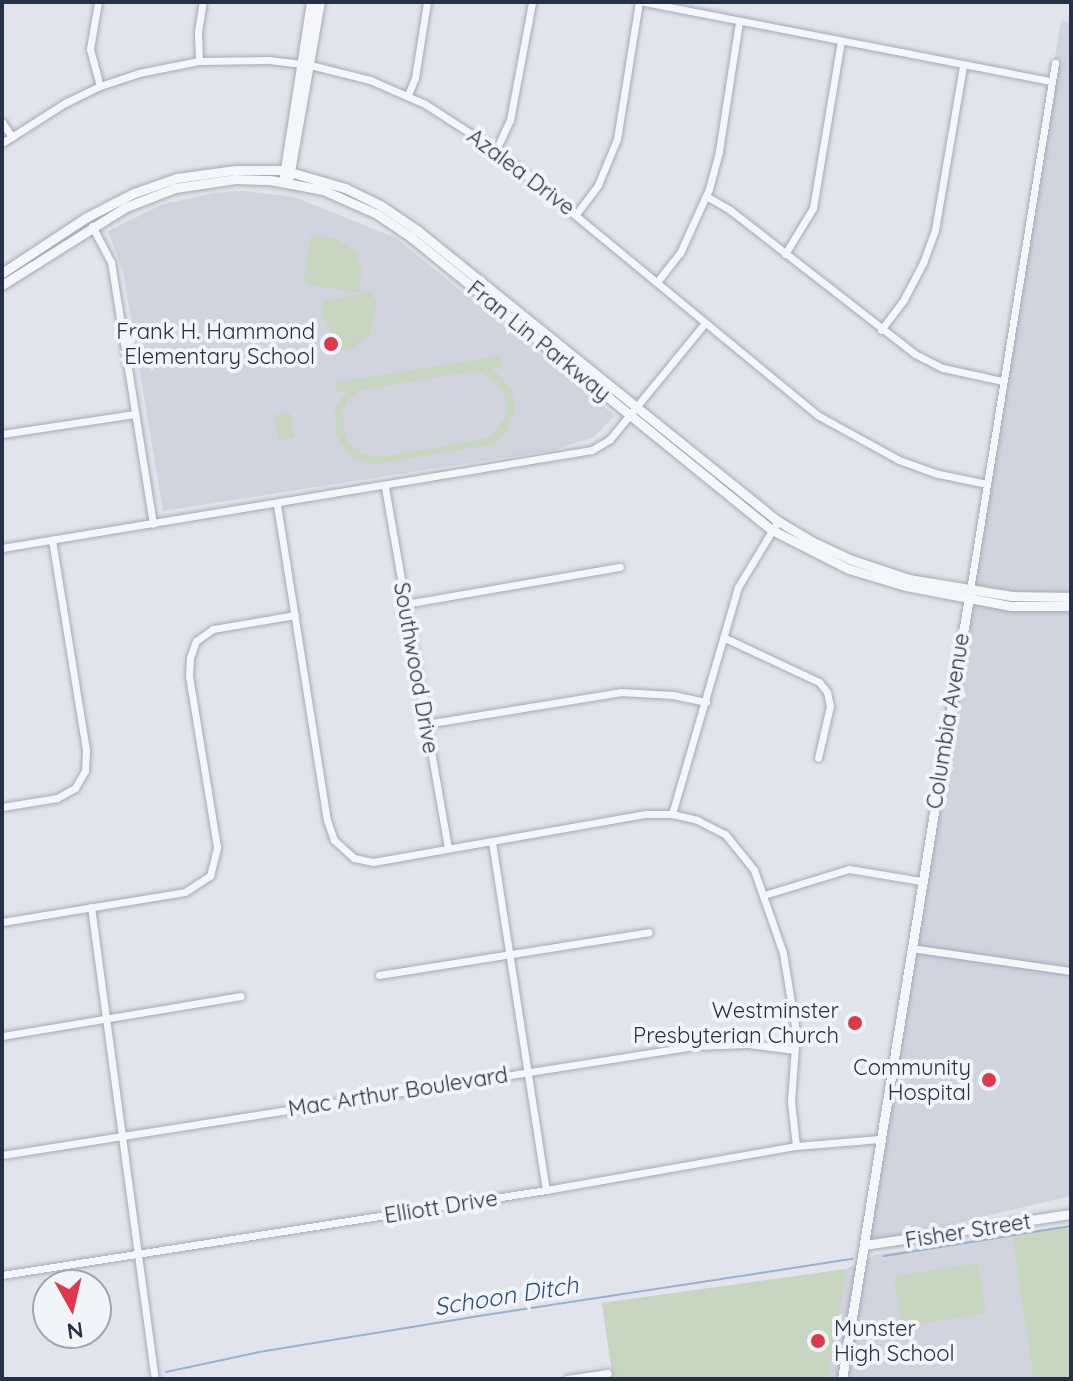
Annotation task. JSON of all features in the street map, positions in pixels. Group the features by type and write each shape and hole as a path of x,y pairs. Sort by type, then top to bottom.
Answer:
{"street":[{"path":"98,2 90,49 100,86"},
{"path":"199,61 197,47 203,2"},
{"path":"286,183 305,64 311,2"},
{"path":"305,64 320,2"},
{"path":"408,95 415,78 427,2"},
{"path":"496,150 510,120 532,2"},
{"path":"577,213 598,185 617,139 642,2 1051,81"},
{"path":"657,282 680,253 706,196 719,151 739,22"},
{"path":"785,254 813,208 841,41"},
{"name":"Azalea Drive","path":"2,143 65,103 100,86 139,73 199,61 248,58 305,64 360,77 408,95 496,150 577,213 704,324 819,416 867,445 934,473 987,484"},
{"name":"Columbia Avenue","path":"842,1379 1055,63"},
{"path":"881,330 904,299 923,263 935,230 963,66"},
{"path":"2,122 12,137"},
{"name":"Fran Lin Parkway","path":"2,285 134,193 187,176 235,170 287,171 345,188 393,213 775,526 852,560 909,579 1011,606 1071,606"},
{"name":"Fran Lin Parkway","path":"2,273 90,222 137,201 189,185 235,179 286,183 343,198 377,214 411,237 634,412"},
{"path":"706,196 725,205 915,354 943,368 1002,381"},
{"path":"90,222 111,262 153,524"},
{"path":"2,548 277,505 592,450 610,439 634,412 704,324"},
{"path":"2,434 135,414"},
{"name":"Southwood Drive","path":"385,487 448,849"},
{"path":"277,505 327,820 334,840 354,858 373,862 646,814 672,814 697,820 725,834 746,859 764,895 789,981 795,1050 791,1101 796,1146"},
{"path":"672,814 738,587 775,526"},
{"path":"2,807 57,798 75,788 85,771 86,750 52,540"},
{"path":"405,604 620,567"},
{"name":"Fran Lin Parkway","path":"969,595 1071,597"},
{"path":"2,922 185,892 202,884 214,867 217,847 189,676 190,658 196,641 213,629 295,615"},
{"path":"725,638 819,682 827,692 830,706 818,758"},
{"path":"426,724 621,692 673,695 706,702"},
{"path":"492,842 546,1190"},
{"path":"764,895 849,869 921,881"},
{"path":"91,907 125,1134 155,1379"},
{"path":"379,975 649,932"},
{"path":"911,948 1071,971"},
{"path":"2,1036 241,996"},
{"name":"Mac Arthur Boulevard","path":"2,1155 695,1046 748,1044 795,1050"},
{"name":"Elliott Drive","path":"2,1275 546,1190 796,1146 880,1139"},
{"name":"Fisher Street","path":"865,1245 1071,1214"},
{"path":"567,1379 608,1373"}],"shaded area":[{"path":"1061,20 1071,23 1071,1196 865,1245"},
{"name":"Frank H. Hammond Elementary School","path":"243,191 294,197 396,238 615,416 594,437 554,450 163,511 123,272 108,231 163,204 214,193"},
{"name":"Munster High School","path":"1012,1234 1033,1379 613,1379 602,1303 846,1269 875,1255"}],"green space":[{"path":"311,235 336,239 354,250 362,268 359,293 309,285 303,279"},
{"path":"370,292 377,302 369,335 354,348 339,351 320,310 325,301"},
{"path":"500,356 502,366 492,368 512,389 515,408 507,432 493,444 374,465 352,457 336,435 335,408 346,392 337,392 335,382","holes":["476,371 496,381 507,402 504,419 488,438 382,457 363,454 347,441 342,414 347,402 360,390"]},
{"path":"290,412 294,438 278,440 274,415"},
{"path":"1071,1225 1071,1379 1033,1379 1012,1234"},
{"path":"978,1263 986,1313 902,1327 894,1276"},
{"path":"846,1269 828,1379 613,1379 602,1303"}],"waterway":[{"name":"Schoon Ditch","path":"884,1256 1071,1226"},
{"name":"Schoon Ditch","path":"166,1372 259,1352 853,1259"},
{"name":"Schoon Ditch","path":"128,1379 140,1378"}],"place":[{"name":"Frank H. Hammond Elementary School","path":"331,344"},
{"name":"Westminster Presbyterian Church","path":"855,1023"},
{"name":"Community Hospital","path":"989,1080"},
{"name":"Munster High School","path":"818,1341"}]}
